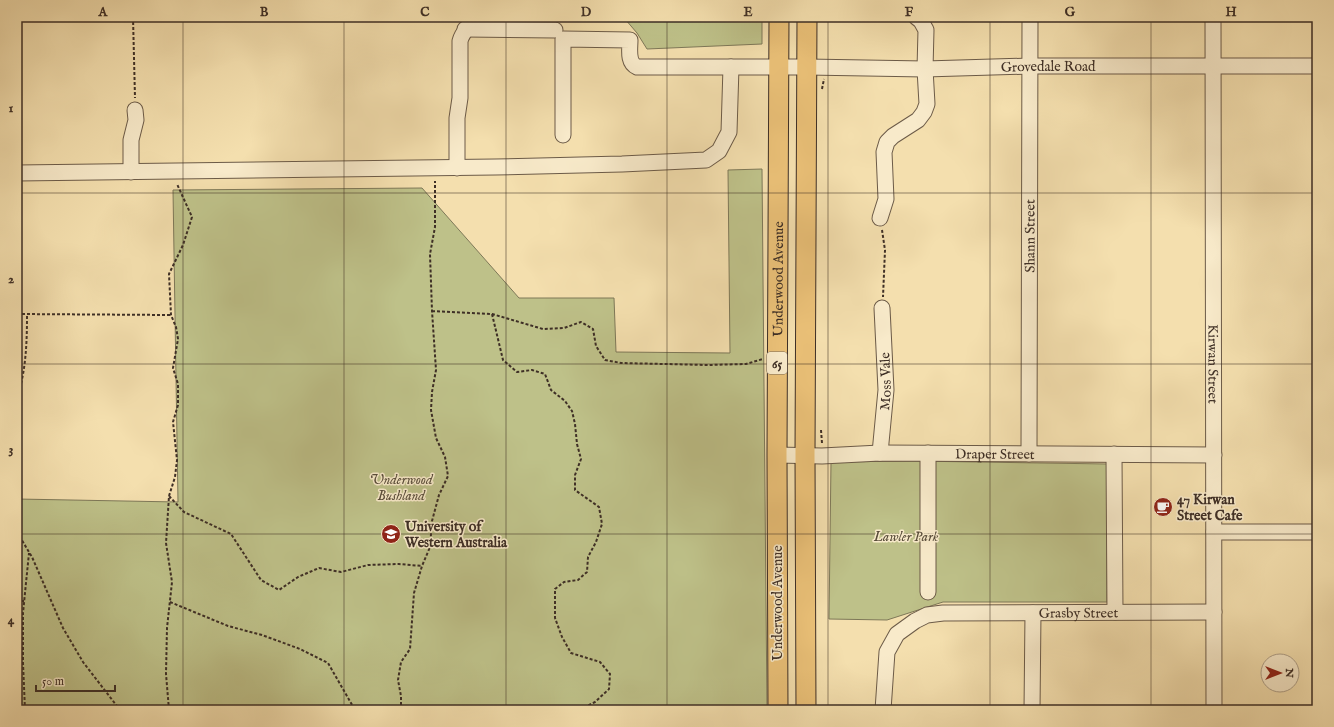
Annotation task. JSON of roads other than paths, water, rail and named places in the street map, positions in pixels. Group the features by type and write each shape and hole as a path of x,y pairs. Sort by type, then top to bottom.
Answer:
{"main road":[{"name":"Underwood Avenue","path":"778,710 777,455 779,17"},
{"name":"Underwood Avenue","path":"806,710 805,455 807,17"}],"street":[{"path":"880,218 886,199 884,152 887,142 918,120 924,112 927,104 925,69 926,30 921,21 916,17"},
{"name":"Shann Street","path":"1029,454 1030,17"},
{"name":"Kirwan Street","path":"1213,17 1214,710"},
{"path":"457,168 456,118 460,98 461,34 470,23 555,30"},
{"name":"Grovedale Road","path":"562,135 563,40 630,40 630,61 633,66 637,67 925,69 1030,66 1317,66"},
{"path":"17,174 457,168 622,164 706,160 719,151 729,132 731,67"},
{"path":"131,172 131,140 136,120 135,110"},
{"name":"Moss Vale","path":"880,453 886,390 882,308"},
{"name":"Draper Street","path":"777,455 880,453 1214,455"},
{"path":"928,454 928,592"},
{"path":"1114,454 1115,612"},
{"path":"1214,532 1317,532"},
{"name":"Grasby Street","path":"883,710 887,652 897,634 915,620 927,616 943,612 1214,612"},
{"path":"1032,710 1033,612"}],"place":[{"name":"47 Kirwan Street Cafe","path":"1163,507"},
{"name":"University of Western Australia","path":"391,534"}],"park label":[{"name":"Underwood Bushland","path":"401,488"},
{"name":"Lawler Park","path":"906,536"}]}
